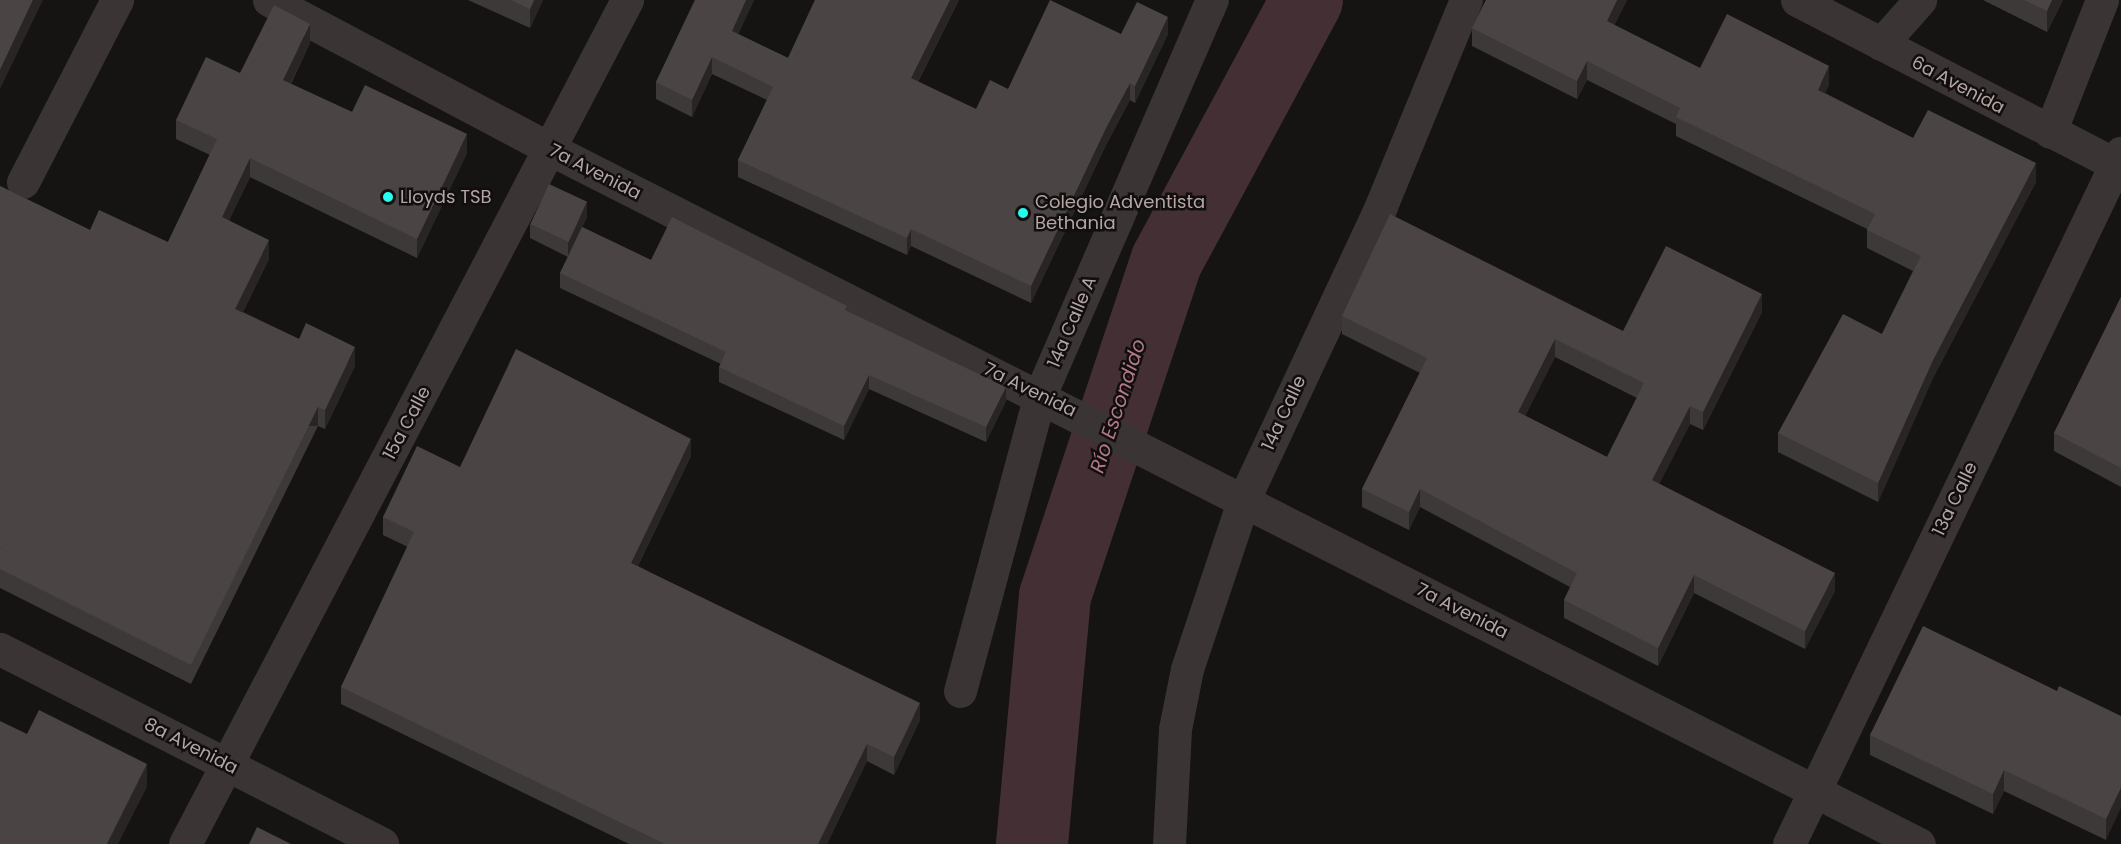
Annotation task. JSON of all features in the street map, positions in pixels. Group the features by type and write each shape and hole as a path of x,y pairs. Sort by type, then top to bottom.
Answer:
{"street":[{"path":"23,182 117,0"},
{"name":"7a Avenida","path":"269,0 552,150 1169,459 1919,844"},
{"name":"15a Calle","path":"185,844 552,150 627,0"},
{"name":"14a Calle A","path":"960,691 1054,402 1212,0"},
{"name":"14a Calle","path":"1169,844 1175,729 1187,669 1244,499 1381,206 1466,0"},
{"name":"6a Avenida","path":"1797,0 2050,132 2119,161"},
{"path":"1881,44 1920,0"},
{"path":"2050,132 2102,0"},
{"name":"13a Calle","path":"1789,844 2119,161"},
{"name":"8a Avenida","path":"0,649 382,844"}],"building":[{"path":"0,0 33,0 0,70"},
{"path":"511,0 534,0 530,9"},
{"path":"695,0 746,0 732,31 788,58 815,0 950,0 911,78 976,109 990,80 1008,89 1050,0 1121,34 1137,2 1168,17 1135,86 1130,83 1106,128 1031,286 911,229 907,238 738,160 773,87 712,57 692,100 656,82"},
{"path":"1486,0 1617,0 1607,21 1700,68 1727,14 1829,66 1818,90 1913,138 1928,110 2036,163 1933,360 1878,483 1778,433 1843,314 1882,334 1921,256 1867,230 1875,214 1676,117 1680,108 1587,61 1577,81 1472,28"},
{"path":"2024,0 2052,0 2047,11"},
{"path":"274,5 310,24 283,80 352,112 365,85 467,134 417,239 250,158 222,217 269,240 235,309 299,339 306,323 355,347 325,410 318,407 191,665 0,569 0,186 90,230 99,210 168,242 217,139 176,120 206,57 240,73"},
{"path":"549,184 587,202 568,242 530,224"},
{"path":"1390,214 1623,331 1666,246 1762,294 1703,412 1690,406 1652,480 1835,573 1805,631 1694,575 1658,648 1564,600 1577,573 1420,489 1409,512 1362,489 1427,358 1342,316","holes":["1555,339 1644,383 1607,457 1518,412"]},
{"path":"672,217 847,306 845,310 1006,387 986,427 869,375 844,426 719,367 726,352 560,273 582,227 651,260"},
{"path":"2121,297 2121,468 2054,433"},
{"path":"516,349 691,439 631,563 920,703 894,757 867,744 818,844 665,844 341,687 414,532 383,517 417,446 460,467"},
{"path":"1923,626 2057,691 2059,686 2121,716 2121,788 2106,819 2004,770 1993,794 1870,735"},
{"path":"39,710 147,764 107,844 0,844 0,721 27,734"},
{"path":"257,827 291,844 249,844"}],"waterway":[{"name":"Río Escondido","path":"1032,844 1055,596 1167,260 1307,0"}],"place":[{"name":"Lloyds TSB","path":"388,197"},
{"name":"Colegio Adventista Bethania","path":"1023,213"}]}
